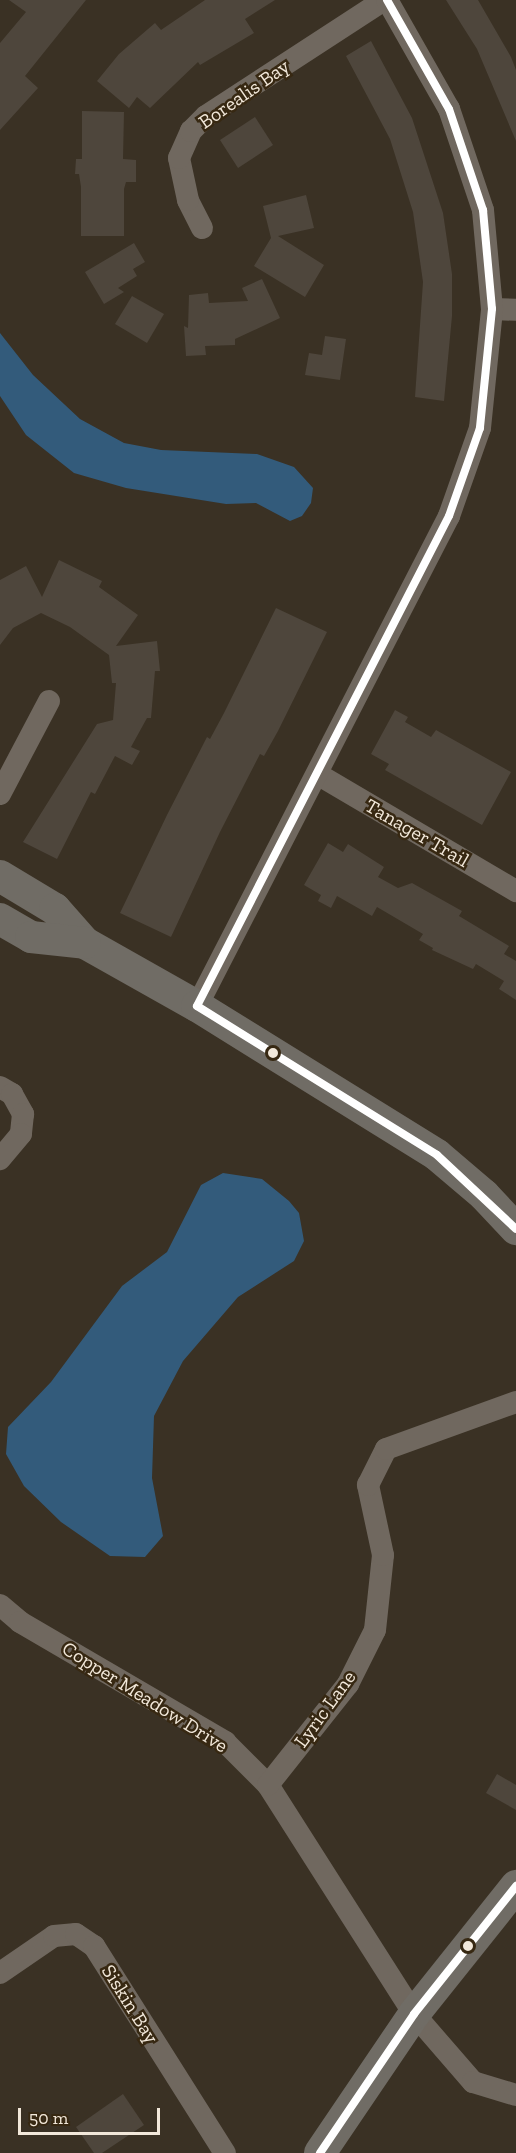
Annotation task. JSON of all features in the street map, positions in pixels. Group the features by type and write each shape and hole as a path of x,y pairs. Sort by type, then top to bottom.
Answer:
{"street":[{"name":"Borealis Bay","path":"202,228 188,200 179,158 191,131 206,116 386,0"},
{"path":"197,1006 319,775 449,516 469,465 483,408 492,309 483,210 465,152 429,68 386,0"},
{"path":"492,309 516,310"},
{"path":"0,794 49,701"},
{"name":"Tanager Trail","path":"319,775 516,891"},
{"path":"0,876 55,909 85,943 197,1006 437,1155 484,1195 516,1229"},
{"path":"0,919 31,937 85,943"},
{"path":"0,1088 12,1094 23,1114 21,1134 0,1159"},
{"name":"Lyric Lane","path":"268,1785 348,1684 375,1630 383,1555 368,1485 386,1449 516,1402"},
{"name":"Copper Meadow Drive","path":"0,1605 20,1622 225,1742 268,1785 414,2014 473,2082 516,2095"},
{"path":"320,2153 414,2014 516,1886"},
{"name":"Siskin Bay","path":"0,1972 54,1936 76,1934 94,1946 225,2153"}],"water":[{"path":"0,333 33,375 80,419 124,443 161,450 257,454 294,467 313,488 311,503 302,516 290,521 256,503 226,504 126,488 74,473 26,435 0,396"},
{"path":"223,1173 262,1179 289,1201 299,1213 304,1241 294,1261 238,1297 183,1361 154,1416 152,1478 163,1536 145,1557 110,1556 61,1522 24,1486 6,1454 8,1427 51,1382 122,1286 167,1252 201,1185"}],"building":[{"path":"9,0 86,0 25,76 38,88 0,130 0,43 26,12"},
{"path":"205,0 275,0 245,19 254,33 200,65 198,62 150,108 137,97 129,108 97,81 119,54 155,23 161,30"},
{"path":"446,0 478,0 511,57 516,70 516,141 477,49"},
{"path":"371,41 412,118 443,213 452,274 452,316 444,401 415,397 423,282 413,212 390,139 346,56"},
{"path":"82,111 124,112 123,159 136,160 136,182 126,182 124,189 124,236 81,236 81,187 79,174 75,174 76,159 82,159"},
{"path":"255,117 273,145 238,168 220,140"},
{"path":"306,195 314,228 278,236 324,265 305,297 254,266 271,238 263,206"},
{"path":"134,243 145,262 133,269 137,276 118,288 124,292 104,304 85,272"},
{"path":"262,279 280,318 235,339 235,345 205,346 206,355 186,356 184,326 188,328 189,295 208,293 209,303 248,301 242,288"},
{"path":"132,296 164,314 147,343 115,324"},
{"path":"325,336 346,339 340,380 305,375 309,353 322,355"},
{"path":"59,560 102,581 99,587 138,615 116,646 157,641 160,671 155,671 151,718 147,718 131,747 140,751 132,765 115,756 95,794 91,792 57,859 23,842 97,724 113,720 116,683 112,683 109,655 70,627 41,613 13,628 0,645 0,580 26,566 42,597"},
{"path":"276,608 327,632 278,731 264,756 260,754 220,832 171,937 120,913 167,815 207,737 210,739 224,713"},
{"path":"395,710 408,717 405,722 431,737 436,730 511,772 482,825 385,770 389,764 371,754"},
{"path":"328,843 343,852 348,844 384,867 378,877 398,888 412,883 462,911 459,916 509,946 504,954 516,961 516,1000 499,989 504,981 476,964 473,969 432,950 433,948 419,940 423,934 377,907 372,916 337,896 331,908 318,901 321,895 304,885"},
{"path":"497,1774 516,1785 516,1810 486,1793"},
{"path":"123,2094 144,2125 102,2153 94,2153 76,2127"}],"transit line":[{"path":"387,0 449,109 483,210 492,309 480,428 449,516 197,1006 437,1155 516,1229"},
{"path":"320,2153 414,2014 516,1886"}]}
